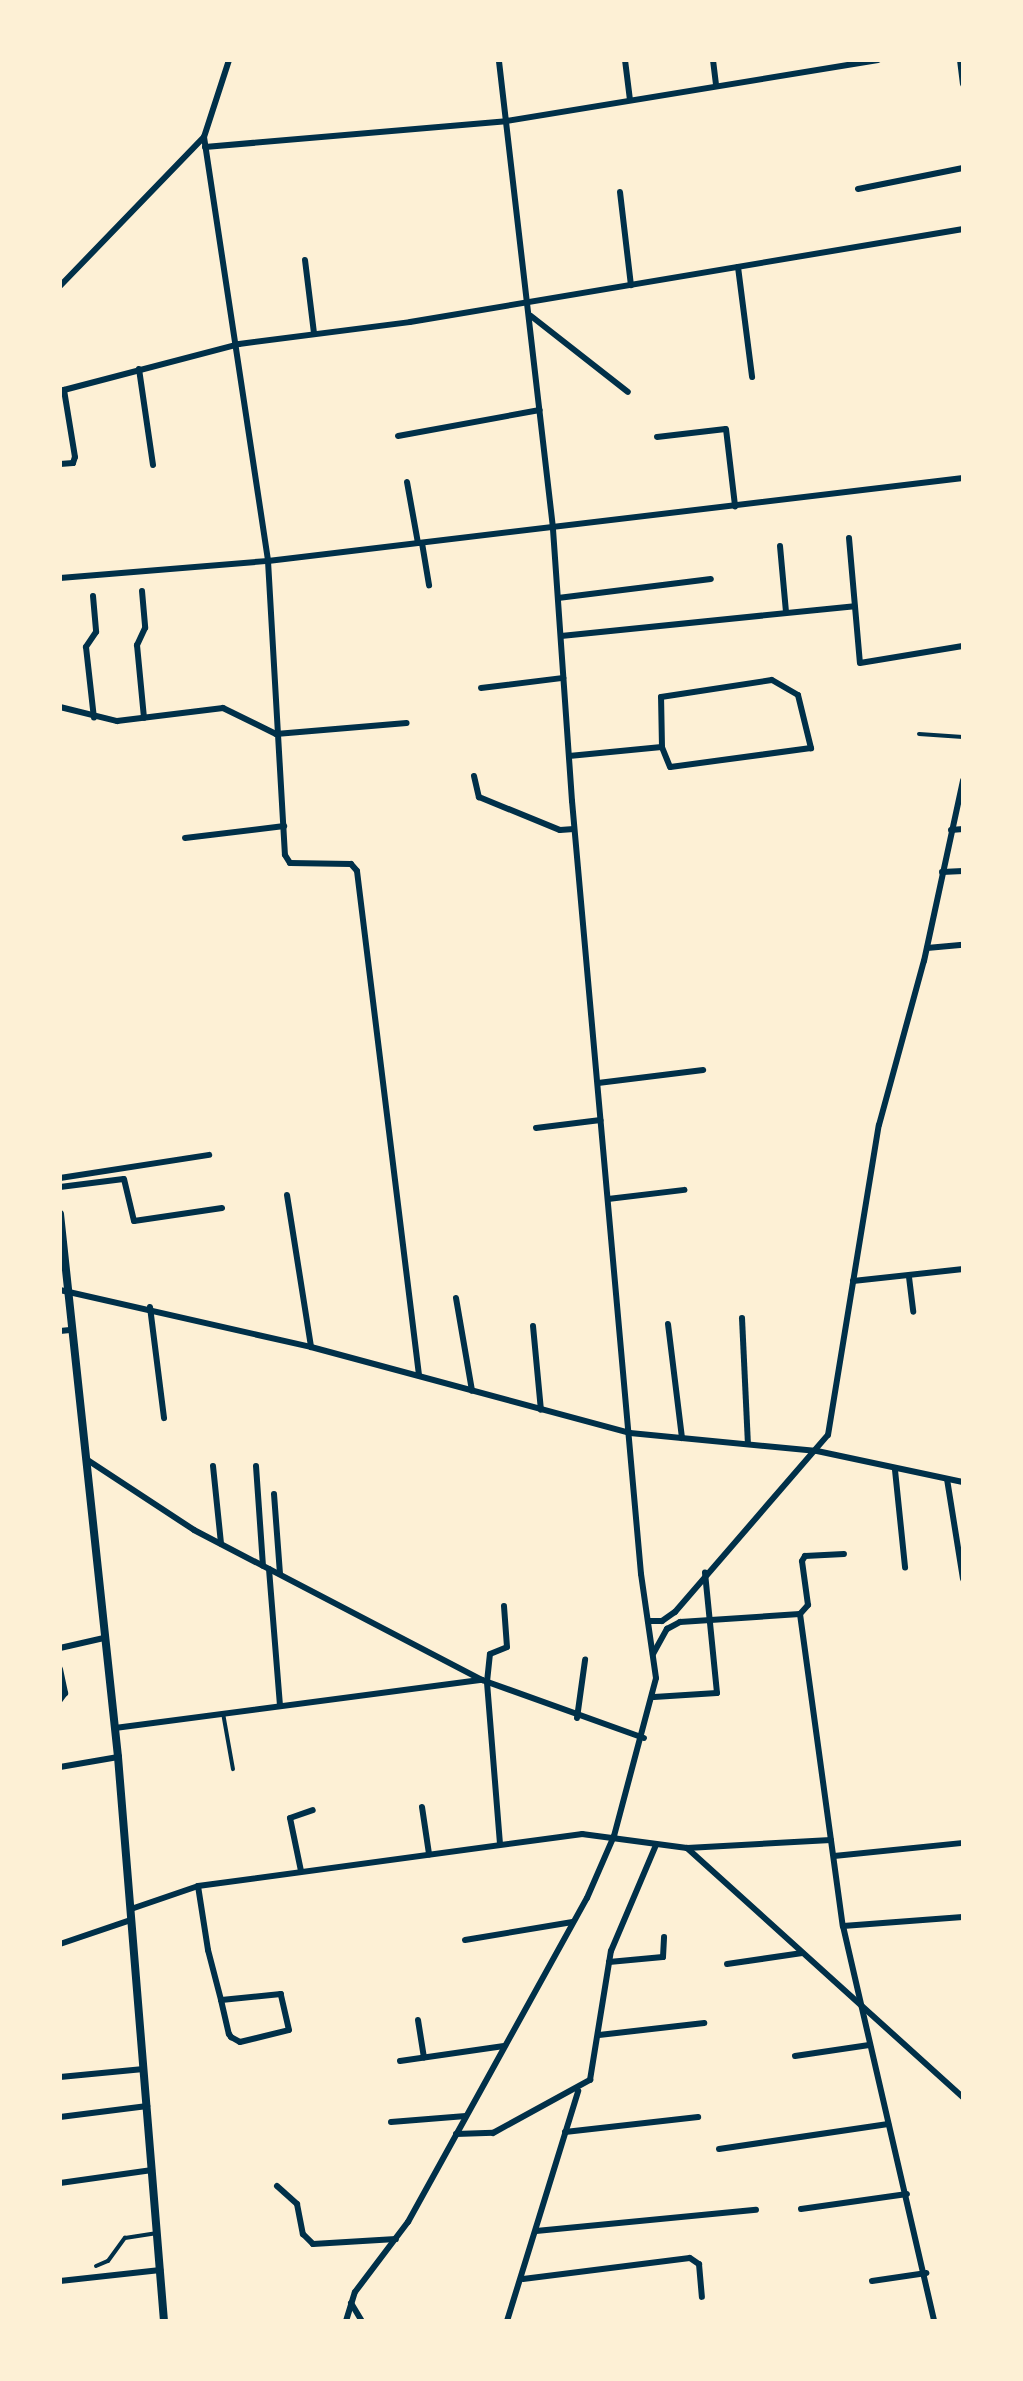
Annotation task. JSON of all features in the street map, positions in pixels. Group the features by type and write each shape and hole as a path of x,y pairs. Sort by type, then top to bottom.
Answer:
{"street":[{"path":"229,60 204,137 239,344 268,561 276,734 284,826 290,863 351,864 357,871 419,1375"},
{"path":"346,2321 351,2303 396,2239 573,1922 614,1836 654,1697 653,1654 648,1621 574,829 553,528 531,316 499,60"},
{"path":"625,60 630,100"},
{"path":"713,60 716,86"},
{"path":"205,147 506,121 878,60"},
{"path":"960,60 963,84"},
{"path":"60,274 63,283 204,137"},
{"path":"858,189 963,168"},
{"path":"620,192 631,285"},
{"path":"60,464 73,463 75,457 62,390 139,369 239,344 529,303 963,229"},
{"path":"305,260 314,333"},
{"path":"738,267 752,377"},
{"path":"531,316 628,392"},
{"path":"139,369 153,465"},
{"path":"398,436 540,410"},
{"path":"657,437 726,429 735,506"},
{"path":"60,578 268,561 963,478"},
{"path":"407,483 429,585"},
{"path":"849,538 860,663 963,646"},
{"path":"780,546 786,612"},
{"path":"558,598 711,579"},
{"path":"142,591 145,628 136,645 144,718"},
{"path":"93,596 96,632 86,647 94,718"},
{"path":"561,636 854,606"},
{"path":"481,688 563,678"},
{"path":"772,680 798,695 811,748 670,768 662,747 661,697 722,684 772,680"},
{"path":"60,706 94,718 144,718 223,708 276,734 407,723"},
{"path":"568,756 662,747"},
{"path":"474,776 479,797 560,830 574,829"},
{"path":"648,1621 668,1618 705,1572 817,1451 832,1418 879,1125 927,948 963,780"},
{"path":"185,838 284,826"},
{"path":"951,830 963,829"},
{"path":"942,872 963,871"},
{"path":"927,948 963,945"},
{"path":"598,1083 703,1070"},
{"path":"536,1128 601,1120"},
{"path":"60,1178 209,1155"},
{"path":"60,1186 124,1179 134,1221 222,1208"},
{"path":"608,1199 684,1190"},
{"path":"287,1196 311,1347"},
{"path":"60,1214 63,1291 70,1330 118,1757 164,2321"},
{"path":"853,1281 909,1277 963,1269"},
{"path":"909,1277 913,1312"},
{"path":"63,1291 150,1307 311,1347 630,1433 817,1451 895,1470 963,1482"},
{"path":"456,1298 472,1391"},
{"path":"150,1307 164,1418"},
{"path":"742,1318 748,1444"},
{"path":"668,1324 682,1438"},
{"path":"533,1326 541,1410"},
{"path":"60,1331 70,1330"},
{"path":"83,1458 221,1544 485,1681 577,1718 644,1738"},
{"path":"213,1466 221,1544"},
{"path":"256,1466 280,1705"},
{"path":"895,1470 905,1567"},
{"path":"947,1479 963,1579"},
{"path":"274,1494 280,1574"},
{"path":"653,1654 667,1629 680,1622 800,1614 808,1605 802,1561 806,1556 844,1554"},
{"path":"654,1697 717,1693 705,1572"},
{"path":"500,1844 485,1681 490,1654 507,1647 504,1606"},
{"path":"800,1614 843,1926 858,2001 926,2273 934,2321"},
{"path":"60,1648 104,1638"},
{"path":"577,1718 585,1660"},
{"path":"60,1669 65,1693 60,1700"},
{"path":"115,1728 280,1705 485,1681"},
{"path":"60,1767 118,1757"},
{"path":"422,1807 429,1854"},
{"path":"301,1871 290,1818 313,1810"},
{"path":"130,1909 198,1886 582,1834 614,1836 656,1845 687,1848 831,1840"},
{"path":"834,1856 963,1843"},
{"path":"507,2321 523,2279 578,2091 593,2073 609,1962 656,1845"},
{"path":"687,1848 963,2097"},
{"path":"198,1886 221,2000 235,2040 267,2036 289,2030 281,1994 221,2000"},
{"path":"843,1926 963,1917"},
{"path":"60,1944 132,1920"},
{"path":"465,1940 573,1922"},
{"path":"609,1962 661,1958 664,1937"},
{"path":"728,1964 802,1953"},
{"path":"418,2020 424,2058"},
{"path":"599,2034 704,2023"},
{"path":"795,2056 869,2045"},
{"path":"400,2061 504,2046"},
{"path":"60,2077 144,2069"},
{"path":"456,2134 493,2133 543,2102 578,2091"},
{"path":"60,2117 147,2106"},
{"path":"390,2122 466,2116"},
{"path":"565,2132 698,2117"},
{"path":"719,2149 888,2124"},
{"path":"60,2183 152,2170"},
{"path":"277,2186 294,2200 303,2234 313,2244 396,2239"},
{"path":"801,2209 907,2194"},
{"path":"536,2231 756,2210"},
{"path":"523,2279 690,2258 699,2264 702,2297"},
{"path":"60,2281 160,2270"},
{"path":"872,2281 926,2273"},
{"path":"351,2303 362,2321"}],"lane":[{"path":"919,734 963,737"},
{"path":"223,1713 233,1769"},
{"path":"96,2266 112,2257 124,2238 157,2233"}]}
